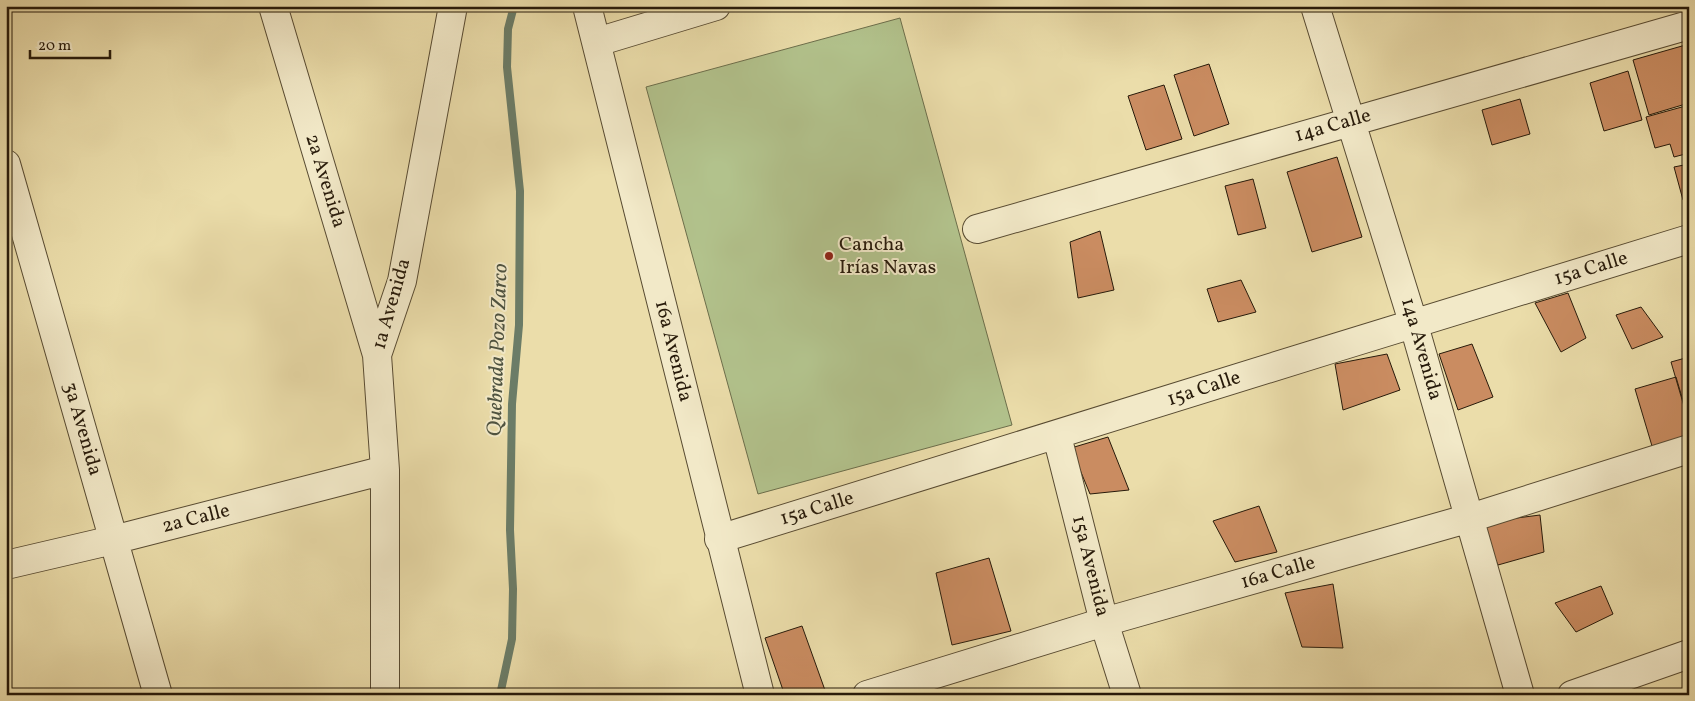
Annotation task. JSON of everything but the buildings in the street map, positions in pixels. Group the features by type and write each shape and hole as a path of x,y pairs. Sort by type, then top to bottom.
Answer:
{"street":[{"name":"2a Avenida","path":"273,6 377,355"},
{"name":"1a Avenida","path":"385,695 385,470 377,355 402,280 453,6"},
{"name":"16a Avenida","path":"587,6 760,695"},
{"path":"597,42 716,6"},
{"name":"14a Avenida","path":"1315,6 1413,322 1520,695"},
{"name":"14a Calle","path":"977,229 1689,24"},
{"name":"3a Avenida","path":"6,164 158,695"},
{"name":"15a Calle","path":"720,539 1057,436 1413,322 1689,239"},
{"name":"15a Avenida","path":"1057,436 1104,622 1127,695"},
{"name":"16a Calle","path":"867,695 1104,622 1470,518 1689,449"},
{"name":"2a Calle","path":"6,565 114,540 385,470"},
{"path":"1572,695 1689,654"}],"green space":[{"name":"Cancha Irías Navas","path":"900,18 1012,425 758,494 646,87"}],"waterway":[{"name":"Quebrada Pozo Zarco","path":"500,695 512,639 513,589 510,530 512,404 519,325 520,191 507,67 508,29 514,6"}],"place":[{"name":"Cancha Irías Navas","path":"829,256"}]}
